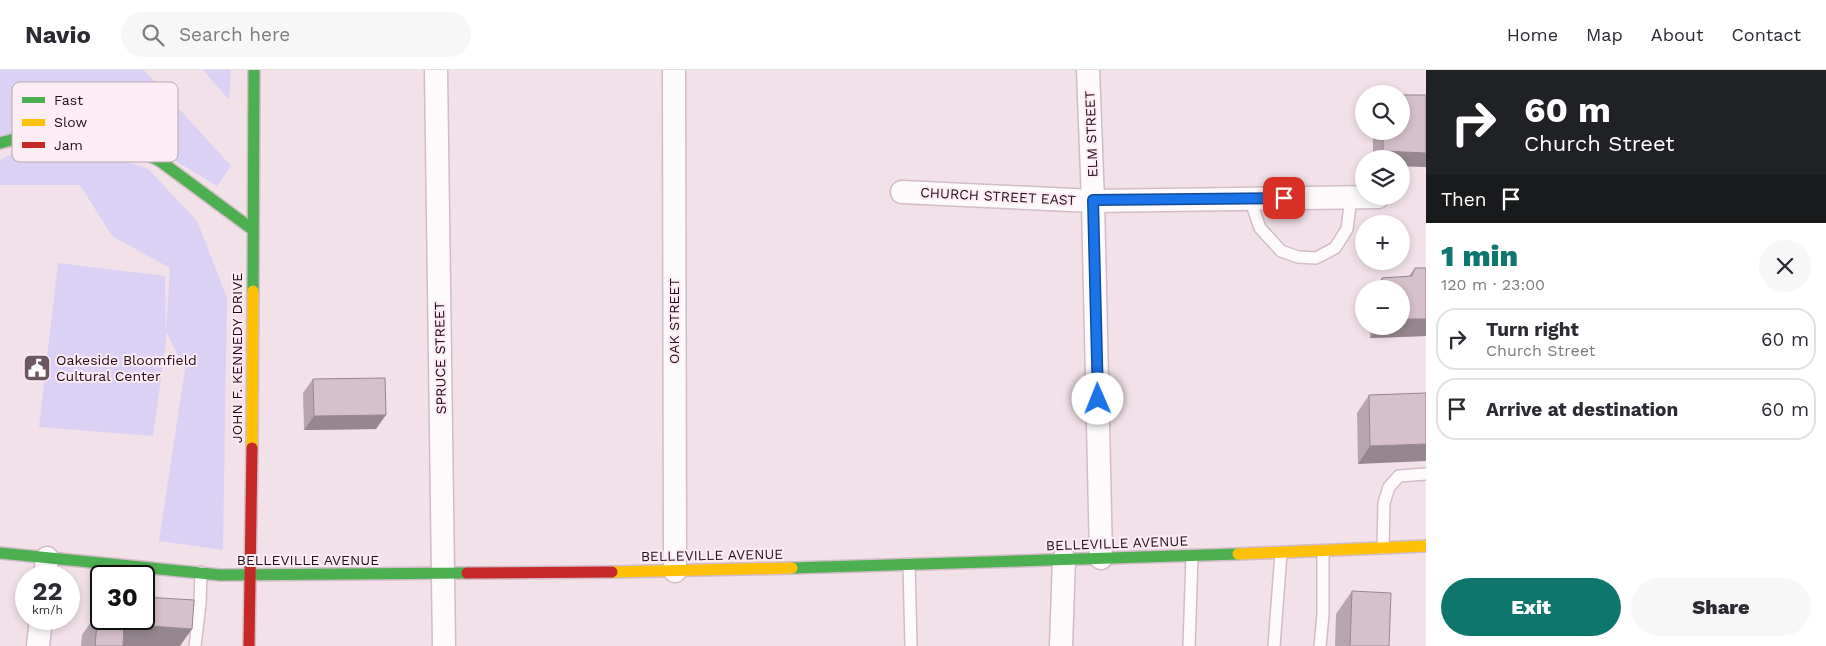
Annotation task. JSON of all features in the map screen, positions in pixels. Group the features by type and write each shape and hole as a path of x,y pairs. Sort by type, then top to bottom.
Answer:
{"main road":[{"name":"JOHN F. KENNEDY DRIVE","path":"249,646 254,70"},
{"path":"163,162 252,229"},
{"name":"BELLEVILLE AVENUE","path":"80,568 201,572 251,576 675,571 1192,556 1426,546"},
{"name":"BELLEVILLE AVENUE","path":"0,552 40,565"}],"street":[{"name":"SPRUCE STREET","path":"436,70 444,646"},
{"name":"OAK STREET","path":"674,70 675,571"},
{"name":"ELM STREET","path":"1088,70 1093,200 1101,558"},
{"name":"CHURCH STREET EAST","path":"902,192 1093,200 1355,198"},
{"path":"1061,646 1064,559"},
{"path":"38,646 40,630"}],"lane":[{"path":"1250,199 1260,228 1281,251 1298,257 1316,258 1335,248 1347,229 1351,198"},
{"path":"1383,548 1384,503 1389,487 1399,476 1426,474"},
{"path":"1320,646 1323,615 1323,551"},
{"path":"1274,646 1281,553"},
{"path":"1188,646 1192,556"},
{"path":"909,564 911,646"},
{"path":"195,646 200,604 201,572"}],"shaded area":[{"path":"0,70 144,70 155,82 12,82 12,136 0,135"},
{"path":"203,70 231,70 229,100"},
{"path":"178,108 231,166 217,186 177,162"},
{"path":"12,154 12,162 127,162 148,169 197,221 227,297 223,550 159,541 185,369 166,332 170,268 112,236 80,185 0,185 0,160"},
{"path":"58,263 165,276 166,343 153,436 39,427"}],"building":[{"path":"1410,95 1426,95 1426,153 1410,152 1410,150 1383,150 1383,140 1410,140"},
{"path":"1415,268 1426,268 1426,319 1410,319 1410,280 1382,280 1382,278 1412,276"},
{"path":"385,378 386,415 314,416 313,379"},
{"path":"1426,393 1426,444 1370,446 1369,395"},
{"path":"1352,591 1391,593 1389,646 1350,646"},
{"path":"155,598 194,600 192,629 155,626"},
{"path":"96,630 124,630 123,646 95,646"}],"traffic: fast":[{"path":"253,291 254,70"},
{"path":"0,143 12,140"},
{"path":"161,162 252,229"},
{"path":"0,553 220,575 467,573"},
{"path":"792,568 1238,554"}],"traffic: slow":[{"path":"252,448 253,291"},
{"path":"1238,554 1426,546"},
{"path":"612,572 792,568"}],"traffic: jam":[{"path":"249,646 252,448"},
{"path":"467,573 612,572"}],"place":[{"name":"Oakeside Bloomfield Cultural Center","path":"37,368"}],"route":[{"path":"1098,399 1093,200 1284,198"}]}
